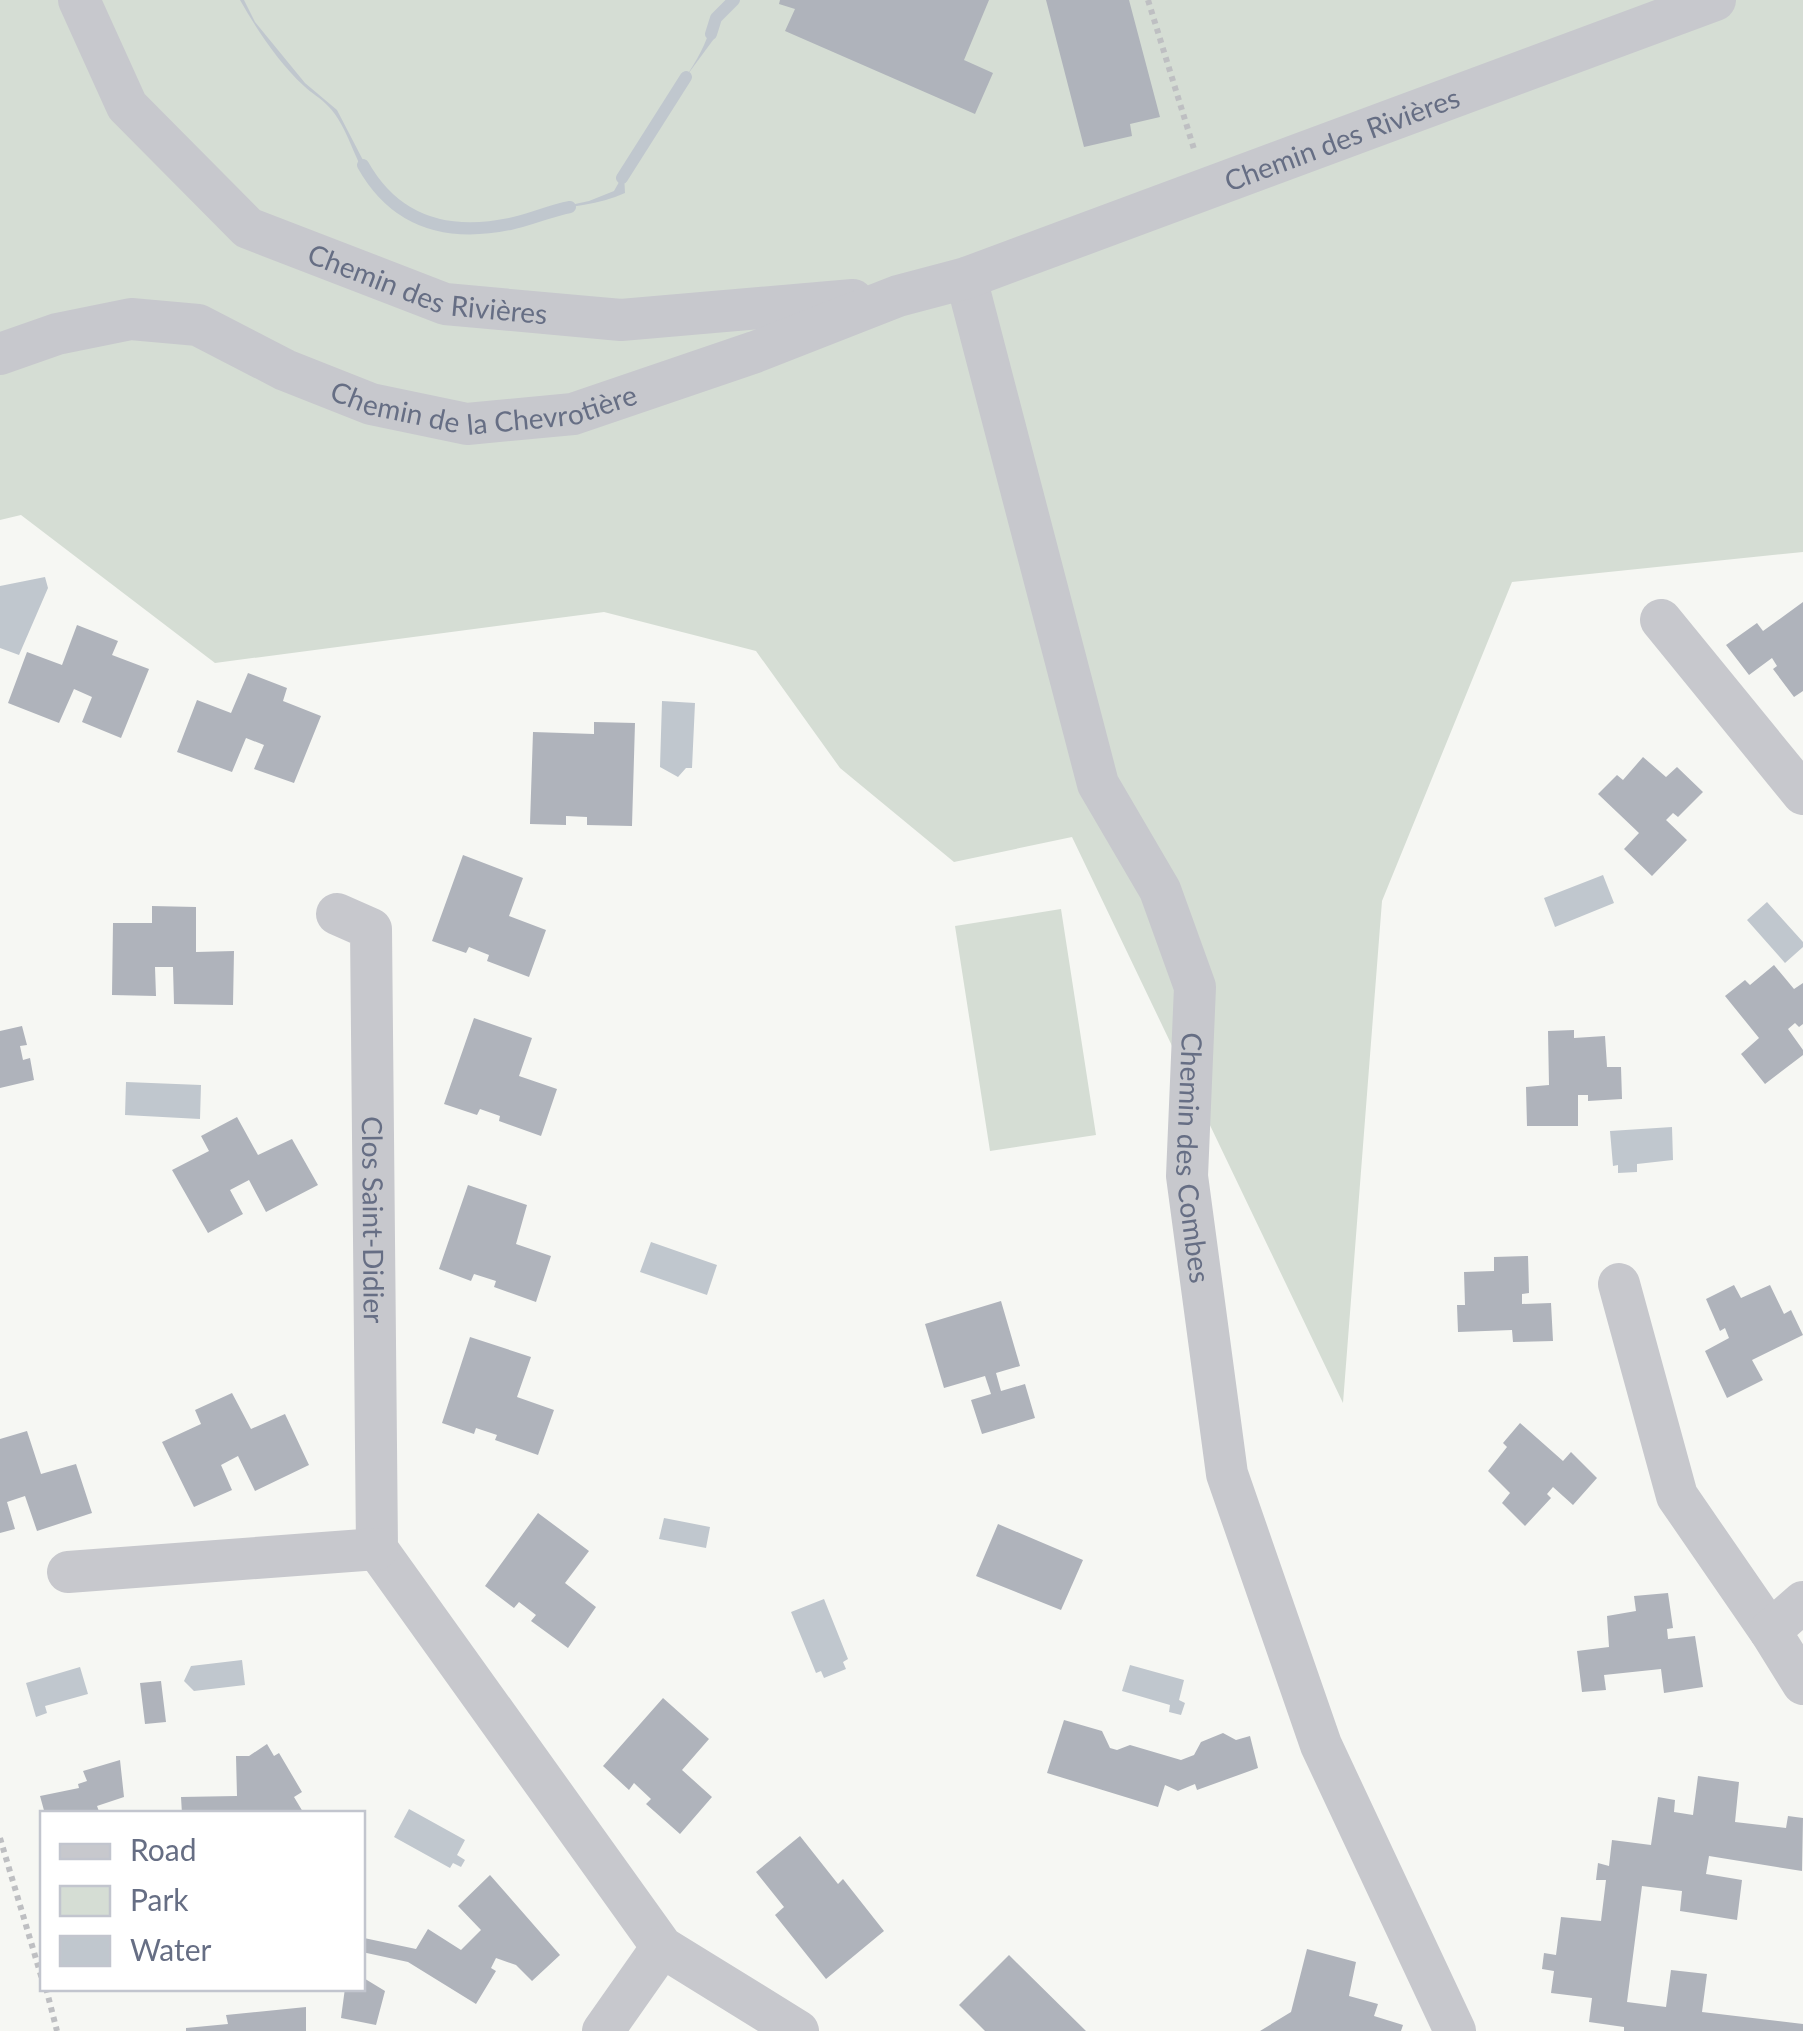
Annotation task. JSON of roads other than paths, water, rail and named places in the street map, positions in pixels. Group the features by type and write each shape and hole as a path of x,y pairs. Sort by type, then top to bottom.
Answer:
{"street":[{"name":"Chemin des Rivières","path":"79,0 127,106 248,228 445,304 621,320 898,296"},
{"name":"Chemin des Rivières","path":"966,278 1715,0"},
{"name":"Chemin de la Chevrotière","path":"0,354 57,334 131,319 198,325 286,370 371,404 467,424 573,414 755,352 898,296 966,278"},
{"name":"Chemin des Combes","path":"966,278 1098,784 1160,890 1194,986 1187,1176 1227,1474 1321,1745 1455,2031"},
{"path":"1661,620 1803,794"},
{"name":"Clos Saint-Didier","path":"337,914 370,929 377,1549"},
{"path":"1619,1284 1678,1496 1803,1684"},
{"path":"68,1572 377,1549 662,1946 798,2031"},
{"path":"1770,1631 1803,1602"},
{"path":"603,2031 662,1946"}],"water":[{"path":"240,0 244,0 255,22 305,83 337,110 379,191 408,214 387,200 373,186 335,115 286,67 261,34"},
{"path":"720,13 715,20 716,36 685,77 704,45 713,17"},
{"path":"625,172 625,193 615,197 543,212 514,223 469,229 516,222 538,212 589,201 614,191"},
{"path":"415,217 465,229 438,225"},
{"path":"45,577 48,588 19,655 0,648 0,586"},
{"path":"662,701 695,703 692,768 686,768 678,777 660,767"},
{"path":"1603,875 1614,903 1555,927 1544,898"},
{"path":"1767,902 1803,942 1803,947 1785,963 1747,920"},
{"path":"126,1082 201,1085 200,1119 125,1115"},
{"path":"1672,1127 1673,1160 1637,1164 1637,1172 1618,1173 1618,1165 1613,1166 1610,1131"},
{"path":"651,1242 717,1265 707,1295 640,1272"},
{"path":"664,1518 710,1527 706,1548 659,1539"},
{"path":"824,1599 848,1659 843,1662 846,1669 824,1678 821,1671 816,1673 791,1612"},
{"path":"242,1660 245,1685 194,1691 184,1681 191,1666"},
{"path":"1130,1665 1184,1680 1179,1700 1185,1703 1181,1715 1169,1712 1170,1705 1122,1691"},
{"path":"80,1667 88,1694 45,1706 47,1713 36,1717 26,1683"},
{"path":"409,1809 465,1840 457,1855 465,1860 461,1867 453,1863 450,1868 394,1837"}],"waterway":[{"path":"711,34 716,18 734,0"},
{"path":"622,178 686,77"},
{"path":"363,165 391,200 425,221 444,226 487,228 570,207"}]}
